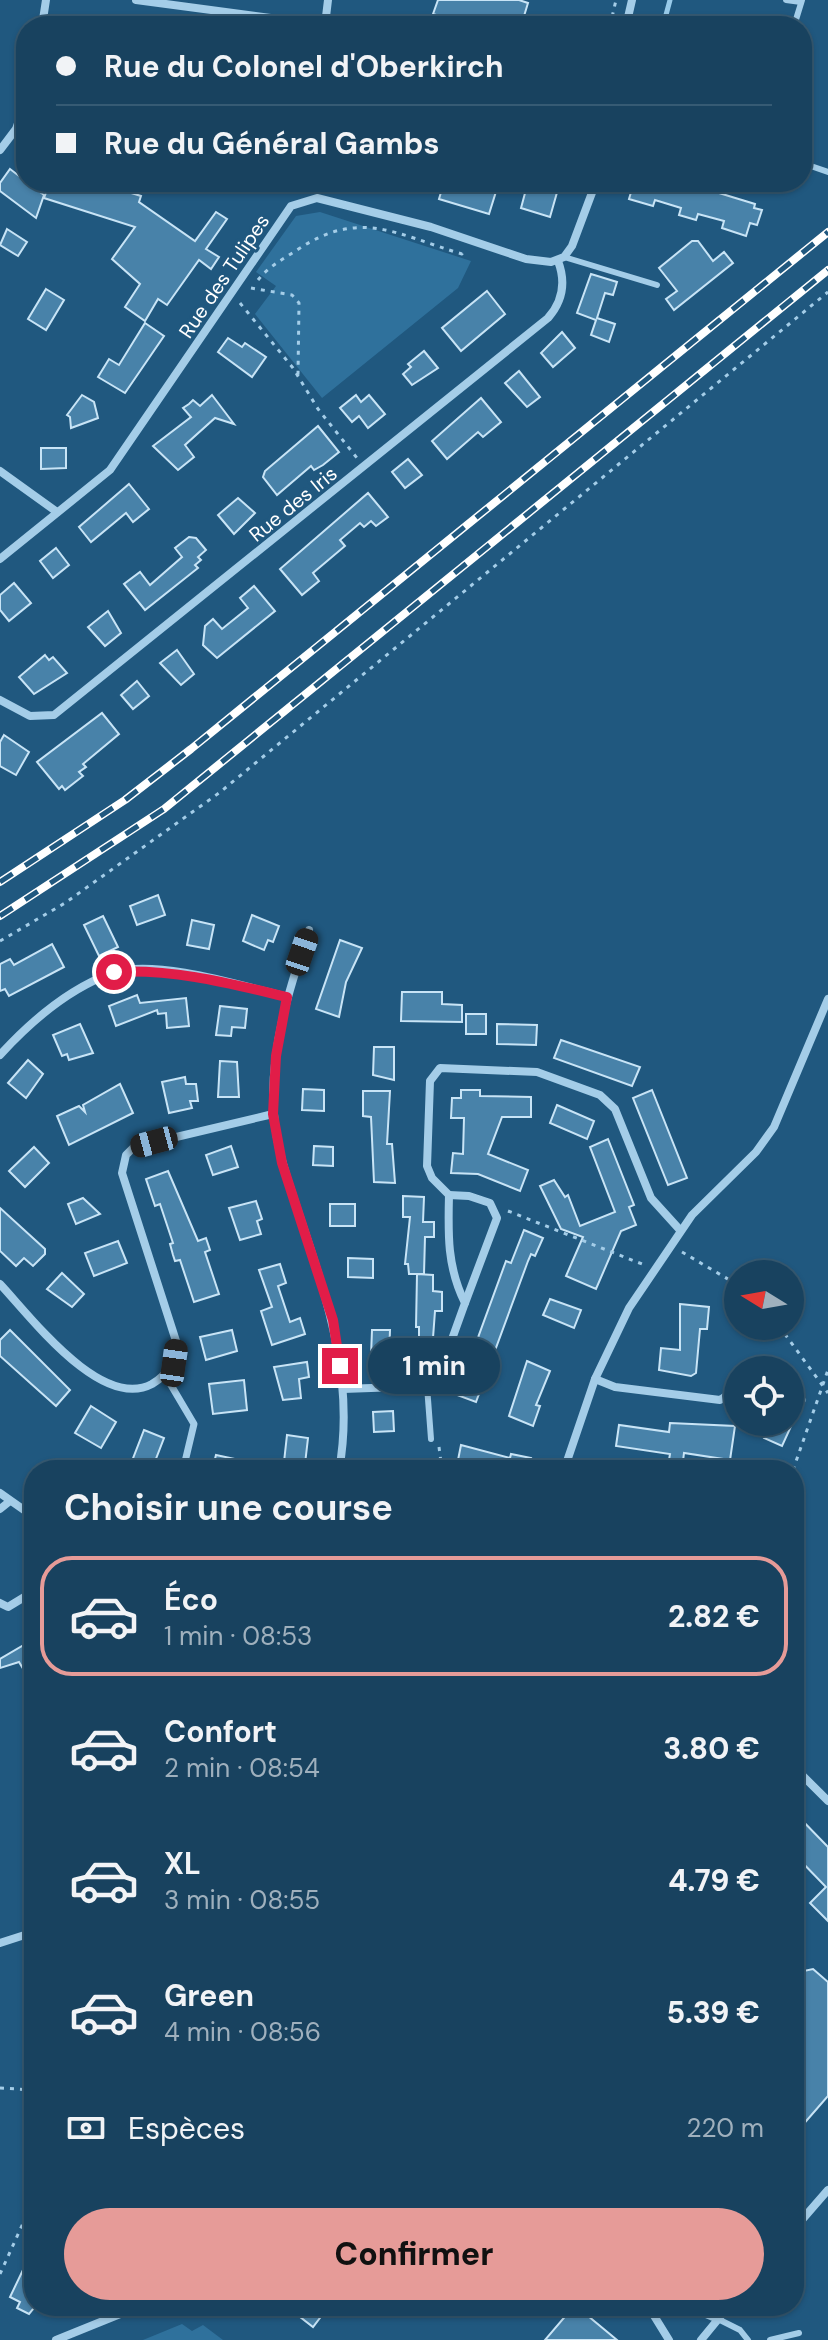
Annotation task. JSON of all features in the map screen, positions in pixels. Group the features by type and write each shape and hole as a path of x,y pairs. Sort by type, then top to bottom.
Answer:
{"street":[{"path":"136,0 257,16"},
{"path":"0,150 16,129"},
{"path":"561,259 577,238 593,192"},
{"name":"Rue des Tulipes","path":"0,559 110,470 291,206 317,198 376,211 538,262 561,259"},
{"name":"Rue des Iris","path":"0,700 30,716 54,715 548,318 557,306 564,284 561,259"},
{"path":"0,471 57,512"},
{"path":"309,930 287,997 276,1056 273,1114 282,1163 333,1320 343,1389 339,1460"},
{"path":"0,1055 26,1027 55,1005 114,972 147,970 199,975 287,997"},
{"path":"568,1460 595,1379 617,1329 680,1230 774,1127 828,999"},
{"path":"343,1389 427,1386 438,1378 497,1218 490,1203 469,1196 449,1195 432,1178 427,1166 430,1081 440,1068 537,1072 600,1095 615,1109 651,1198 680,1230"},
{"path":"0,1284 91,1376 121,1390 137,1390 165,1375 174,1363 177,1344 122,1173 126,1155 134,1147 273,1114"},
{"path":"449,1195 447,1244 454,1281 465,1303"},
{"path":"165,1375 194,1424 185,1460"},
{"path":"595,1379 615,1387 720,1400 724,1397"},
{"path":"0,1493 24,1510"},
{"path":"0,1509 10,1501"},
{"path":"0,1603 8,1607 24,1599"},
{"path":"804,1777 828,1801"},
{"path":"0,1943 24,1935"},
{"path":"804,2218 828,2190"},
{"path":"56,2340 115,2316"},
{"path":"654,2316 669,2340"},
{"path":"711,2316 718,2319"},
{"path":"701,2340 721,2316"}],"lane":[{"path":"786,0 801,1"},
{"path":"561,259 657,285"},
{"path":"427,1386 431,1439"},
{"path":"718,2319 740,2330 748,2340"},
{"path":"770,2340 799,2333"}],"path":[{"path":"365,467 318,409 298,375 239,305 265,271 322,233 351,225 377,228 462,254 470,241"},
{"path":"250,288 292,295 299,303 298,375"},
{"path":"0,941 65,903 219,793 828,292"},
{"path":"494,1211 511,1211 653,1268"},
{"path":"669,1245 724,1277"},
{"path":"789,1340 828,1393"},
{"path":"797,1460 828,1370"},
{"path":"431,1439 441,1449 442,1460"},
{"path":"0,2088 24,2089"},
{"path":"0,2274 24,2221"}],"shaded area":[{"path":"320,212 471,261 458,288 322,398 255,314 276,286 256,272 296,216"},
{"path":"182,2324 192,2331 203,2325 223,2340 143,2340"}],"building":[{"path":"438,0 519,0 528,3 524,16 433,14"},
{"path":"10,169 16,174 16,192 40,192 44,195 36,218 0,191 0,183"},
{"path":"46,192 128,192 141,196 139,202 195,241 216,212 227,219 206,249 219,257 211,269 199,260 167,305 158,299 145,321 125,307 140,284 112,259 135,227 44,198"},
{"path":"441,192 496,192 489,214 439,199"},
{"path":"525,192 557,192 550,217 521,208"},
{"path":"631,192 716,192 755,204 754,208 762,210 757,225 750,223 746,236 722,228 724,221 698,214 696,220 679,215 681,208 655,200 653,206 629,199"},
{"path":"7,229 27,242 18,256 0,245"},
{"path":"692,241 698,241 713,261 724,252 733,263 674,310 666,299 677,291 659,268"},
{"path":"591,274 617,282 613,295 605,293 597,318 615,324 609,342 591,335 596,320 577,313"},
{"path":"46,289 64,300 46,330 28,319"},
{"path":"487,291 505,314 461,351 442,328"},
{"path":"145,323 164,336 125,393 98,377 109,359 119,365"},
{"path":"562,332 575,348 553,367 541,353"},
{"path":"228,338 242,347 245,343 266,357 252,377 218,352"},
{"path":"424,351 438,368 412,385 403,374 411,367 408,364"},
{"path":"519,371 540,397 527,407 505,383"},
{"path":"82,395 94,402 98,418 71,428 67,415"},
{"path":"212,395 234,424 215,418 185,445 194,457 178,470 153,446 191,417 183,408 193,400 200,406"},
{"path":"356,395 361,402 369,395 385,414 368,428 359,416 352,422 340,408"},
{"path":"481,398 501,422 483,437 478,432 447,459 432,441"},
{"path":"318,426 339,452 314,470 311,466 277,495 263,477 265,471"},
{"path":"41,448 66,448 66,468 41,469"},
{"path":"408,459 422,475 405,488 392,472"},
{"path":"129,484 149,509 133,522 126,513 91,542 79,527"},
{"path":"368,493 388,517 376,526 371,521 364,527 360,523 340,540 345,546 313,573 319,581 302,595 280,569"},
{"path":"238,498 255,513 234,534 218,515"},
{"path":"189,537 196,538 206,550 198,557 201,560 195,565 198,568 145,610 124,584 140,572 150,585 182,557 175,548"},
{"path":"56,548 69,565 53,578 40,561"},
{"path":"14,583 31,603 9,621 0,610 0,595"},
{"path":"254,586 275,611 217,658 203,645 205,626 213,619 222,629 248,608 240,598"},
{"path":"108,611 121,633 105,646 88,627"},
{"path":"177,650 194,674 181,685 160,663"},
{"path":"45,655 49,660 53,657 67,673 34,694 19,677"},
{"path":"137,681 149,696 133,709 121,695"},
{"path":"102,713 119,734 83,764 86,767 79,772 83,776 65,790 62,786 59,789 37,762"},
{"path":"4,735 29,752 16,775 0,766 0,742"},
{"path":"158,895 165,915 137,925 130,906"},
{"path":"252,915 279,926 273,942 268,940 264,950 243,941"},
{"path":"103,916 118,947 99,956 84,925"},
{"path":"192,920 214,925 209,949 187,945"},
{"path":"340,940 362,948 346,982 339,1017 316,1009"},
{"path":"52,944 64,967 9,996 5,989 0,991 0,964 10,959 14,965"},
{"path":"402,992 442,992 442,1004 462,1005 462,1022 401,1021"},
{"path":"137,995 140,1003 186,998 189,1026 167,1028 166,1013 158,1014 157,1010 116,1026 109,1006"},
{"path":"220,1006 247,1009 245,1028 232,1027 231,1036 216,1035"},
{"path":"466,1014 486,1014 486,1034 466,1034"},
{"path":"80,1024 93,1053 69,1060 67,1054 62,1056 53,1035"},
{"path":"497,1024 537,1025 536,1045 497,1044"},
{"path":"561,1040 640,1067 632,1086 554,1058"},
{"path":"374,1047 394,1047 394,1080 373,1075"},
{"path":"28,1060 43,1074 26,1098 8,1083"},
{"path":"220,1061 237,1062 239,1097 218,1097"},
{"path":"185,1077 186,1084 196,1084 198,1101 190,1101 192,1108 169,1113 162,1082"},
{"path":"120,1084 133,1113 69,1145 57,1116 79,1106 85,1112 83,1105"},
{"path":"303,1089 324,1090 324,1111 302,1110"},
{"path":"461,1090 480,1090 480,1096 531,1097 531,1117 502,1117 488,1154 528,1170 520,1191 478,1174 451,1173 453,1153 463,1154 464,1118 451,1118 452,1098 461,1098"},
{"path":"652,1090 687,1178 668,1185 633,1098"},
{"path":"363,1091 390,1091 387,1144 392,1144 395,1183 374,1182 371,1117 363,1116"},
{"path":"557,1105 594,1121 587,1139 550,1123"},
{"path":"608,1139 634,1205 629,1207 636,1225 621,1231 596,1289 566,1276 583,1237 561,1229 540,1186 554,1180 565,1197 568,1195 580,1226 615,1212 590,1147"},
{"path":"231,1146 238,1167 213,1175 206,1155"},
{"path":"314,1146 333,1147 333,1166 313,1165"},
{"path":"34,1147 49,1163 25,1187 9,1171"},
{"path":"168,1171 198,1241 206,1238 210,1250 205,1252 219,1294 194,1302 180,1260 175,1261 170,1244 173,1243 160,1204 155,1206 146,1179"},
{"path":"403,1196 424,1197 423,1222 434,1222 434,1237 425,1237 424,1274 409,1274 408,1264 405,1264 410,1217 403,1217"},
{"path":"83,1198 100,1214 76,1224 68,1204"},
{"path":"256,1201 262,1219 257,1221 261,1234 240,1240 229,1208"},
{"path":"330,1204 355,1204 355,1226 330,1226"},
{"path":"0,1208 45,1249 45,1254 33,1266 24,1258 16,1266 0,1251"},
{"path":"524,1230 543,1238 535,1256 531,1254 528,1261 476,1402 457,1395 506,1261 511,1263"},
{"path":"118,1241 127,1263 94,1276 85,1253"},
{"path":"348,1258 373,1259 373,1278 348,1277"},
{"path":"280,1264 286,1283 278,1286 290,1322 300,1318 305,1334 272,1345 261,1311 272,1307 259,1270"},
{"path":"62,1273 84,1294 72,1307 47,1289"},
{"path":"417,1274 433,1275 433,1291 442,1292 442,1311 435,1311 433,1338 419,1338 419,1327 416,1327"},
{"path":"550,1299 581,1310 574,1328 543,1315"},
{"path":"680,1304 709,1307 707,1329 700,1329 696,1373 691,1376 659,1370 661,1348 680,1350"},
{"path":"10,1330 70,1390 56,1406 0,1356 0,1340"},
{"path":"232,1330 237,1351 206,1360 200,1337"},
{"path":"372,1330 390,1330 389,1357 371,1356"},
{"path":"527,1361 550,1371 536,1405 540,1406 533,1426 509,1416"},
{"path":"307,1362 309,1377 299,1379 301,1398 283,1400 274,1367"},
{"path":"244,1380 247,1410 213,1414 209,1384"},
{"path":"91,1406 116,1422 101,1448 75,1433"},
{"path":"393,1411 394,1431 374,1432 373,1412"},
{"path":"670,1423 724,1425 724,1436 734,1436 730,1460 684,1453 683,1460 669,1460 670,1454 616,1446 619,1425 669,1432"},
{"path":"144,1430 164,1438 155,1460 132,1460"},
{"path":"287,1435 308,1438 305,1460 284,1460"},
{"path":"764,1436 787,1436 782,1446"},
{"path":"461,1445 510,1458 511,1454 531,1458 530,1460 458,1460"},
{"path":"216,1455 239,1460 215,1460"},
{"path":"24,1645 24,1670 19,1662 0,1668 0,1659"},
{"path":"804,1822 828,1847 828,1921 810,1903 826,1887 804,1864"},
{"path":"813,1969 828,1982 828,2096 804,2124 804,1971"},
{"path":"24,2268 24,2312 17,2308 20,2302 10,2297"},
{"path":"299,2316 321,2316 313,2327"},
{"path":"565,2316 588,2316 617,2340 545,2340"}],"waterway":[{"path":"666,16 670,0"}],"railway":[{"path":"0,882 125,800 191,749 828,232"},
{"path":"0,916 164,809 828,270"}],"route":[{"path":"114,972 147,970 199,975 287,997 276,1056 273,1114 282,1163 333,1320 340,1366"}]}
